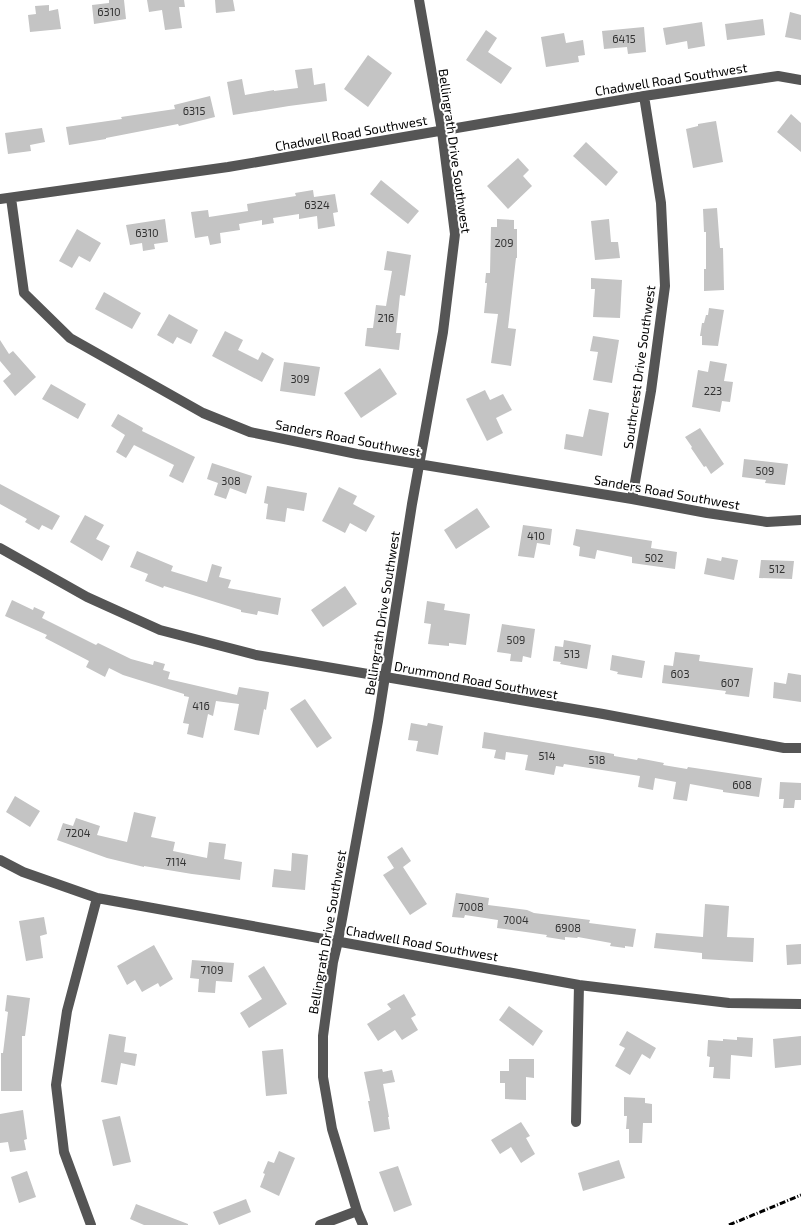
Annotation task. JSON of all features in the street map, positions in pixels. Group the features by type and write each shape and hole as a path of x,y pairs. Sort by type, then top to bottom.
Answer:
{"street":[{"name":"Bellingrath Drive Southwest","path":"363,1225 357,1211 332,1128 323,1077 323,1036 333,962 338,941 384,678 419,464 443,332 455,234 442,131 419,0"},
{"name":"Chadwell Road Southwest","path":"0,199 228,167 644,96 778,76 801,80"},
{"name":"Southcrest Drive Southwest","path":"632,499 651,391 666,286 661,203 644,96"},
{"name":"Sanders Road Southwest","path":"11,198 24,293 70,338 203,414 250,432 357,454 767,522 801,520"},
{"name":"Drummond Road Southwest","path":"0,548 87,597 160,630 256,655 384,678 603,714 784,748 801,748"},
{"name":"Chadwell Road Southwest","path":"0,860 23,872 97,898 579,985 729,1003 801,1004"},
{"path":"91,1225 64,1152 56,1085 67,1011 97,898"},
{"path":"576,1122 579,985"},
{"path":"320,1225 357,1211"}],"building":[{"path":"109,0 124,0 126,19 94,24 92,5 109,3"},
{"path":"147,0 184,0 185,7 179,7 182,28 165,30 162,10 149,12"},
{"path":"215,0 233,0 235,11 216,13"},
{"path":"49,5 49,11 58,9 61,29 30,32 28,15 36,14 35,6"},
{"path":"790,12 801,15 801,40 785,37"},
{"path":"763,19 765,35 727,40 725,24"},
{"path":"702,22 705,46 688,49 687,41 666,45 663,28"},
{"path":"644,27 646,52 628,54 627,47 604,49 602,31"},
{"path":"486,30 497,38 488,52 512,68 501,84 466,60"},
{"path":"564,33 566,43 583,40 585,55 578,56 579,62 546,67 541,37"},
{"path":"368,55 392,73 368,107 344,89"},
{"path":"312,68 314,85 325,83 327,101 233,115 227,82 242,79 245,95 298,88 295,70"},
{"path":"210,96 215,117 179,126 178,124 69,145 66,127 122,119 121,117 175,109 174,105"},
{"path":"791,114 801,123 801,152 777,132"},
{"path":"716,121 723,162 693,168 686,129 698,126 698,124"},
{"path":"42,128 45,142 30,145 31,151 8,154 5,133"},
{"path":"586,142 618,172 606,186 573,156"},
{"path":"518,158 529,170 523,176 532,186 508,209 487,186"},
{"path":"381,180 419,211 408,224 370,194"},
{"path":"313,190 314,197 335,194 338,212 333,213 335,226 318,229 317,216 299,219 299,214 273,218 274,223 262,225 262,220 239,224 240,230 220,233 221,243 210,245 208,236 195,238 191,212 208,210 209,217 248,211 247,204 296,196 295,193"},
{"path":"717,208 720,248 723,248 724,290 704,291 704,269 706,269 706,232 704,232 703,209"},
{"path":"165,219 168,242 154,244 155,249 143,251 142,243 130,245 126,225"},
{"path":"497,219 514,220 514,229 517,229 517,258 508,328 516,329 511,366 491,363 498,314 484,313 487,283 485,283 486,273 490,273 491,227 497,227"},
{"path":"609,219 611,242 618,242 620,258 595,260 591,221"},
{"path":"77,229 101,243 90,262 79,256 72,268 59,261"},
{"path":"387,251 411,255 405,296 400,295 396,333 401,333 399,350 365,346 367,328 373,328 376,305 386,306 392,271 384,270"},
{"path":"591,278 622,280 620,318 593,317 595,289 591,289"},
{"path":"104,292 141,313 132,329 95,309"},
{"path":"709,308 724,310 718,346 702,345 702,336 700,336 702,323 704,323 706,315 708,315"},
{"path":"169,314 198,330 191,344 177,337 173,344 157,335"},
{"path":"225,331 243,340 238,350 258,360 262,352 274,359 262,382 212,356"},
{"path":"593,336 619,340 612,383 593,380 598,352 590,351"},
{"path":"0,340 9,354 13,351 36,377 15,396 3,381 11,374 0,361"},
{"path":"710,361 727,364 724,381 733,382 730,402 722,401 720,412 692,407 698,370 708,372"},
{"path":"284,362 320,367 315,396 280,391"},
{"path":"380,368 397,394 361,418 344,393"},
{"path":"51,384 86,404 78,419 42,399"},
{"path":"485,390 490,400 503,394 512,410 496,418 503,433 487,441 466,399"},
{"path":"589,409 609,413 602,456 564,449 566,434 583,437"},
{"path":"118,414 143,428 142,431 195,457 183,483 169,476 174,465 134,445 126,458 116,452 125,435 111,426"},
{"path":"700,428 724,464 711,474 706,466 704,467 685,437"},
{"path":"744,459 788,464 785,485 765,483 766,480 742,477"},
{"path":"212,463 252,476 246,494 230,488 226,499 214,495 218,483 207,479"},
{"path":"0,484 60,516 52,530 42,525 39,530 25,522 27,519 0,504"},
{"path":"267,486 307,493 304,511 287,508 285,522 266,519 268,504 264,503"},
{"path":"339,487 357,496 353,504 375,516 366,532 350,523 345,533 322,521"},
{"path":"477,508 490,527 456,549 444,530"},
{"path":"85,515 104,525 96,539 110,546 102,561 70,542"},
{"path":"523,525 552,529 550,545 537,543 534,558 518,556"},
{"path":"576,529 652,541 651,548 677,552 675,569 632,563 632,557 597,550 595,559 579,556 580,547 573,545"},
{"path":"137,551 173,566 171,571 207,582 212,564 222,567 219,577 231,580 228,588 281,598 278,615 258,611 257,615 241,612 241,610 164,586 163,588 145,581 148,574 130,567"},
{"path":"722,557 738,560 734,580 704,574 707,558 721,561"},
{"path":"761,560 794,561 792,579 759,578"},
{"path":"345,586 357,604 323,627 311,610"},
{"path":"12,600 33,610 34,607 45,612 42,618 96,645 98,643 131,659 153,665 154,661 165,664 163,670 170,672 168,679 237,695 239,687 269,692 259,735 234,730 239,704 216,701 213,716 208,714 203,738 187,734 189,724 183,723 189,697 184,696 184,694 123,675 109,668 105,677 86,667 89,661 45,638 47,635 5,616"},
{"path":"427,601 445,604 444,610 470,614 466,645 449,643 449,646 428,644 431,624 424,623"},
{"path":"502,624 535,629 531,658 523,656 522,662 510,661 511,654 497,652"},
{"path":"564,640 591,645 587,669 560,664 561,662 553,661 555,646 563,647"},
{"path":"675,652 700,655 699,661 753,668 749,697 725,694 726,691 662,683 664,665 673,666"},
{"path":"612,655 645,661 642,678 617,674 618,672 610,670"},
{"path":"788,673 801,675 801,702 773,698 774,682 786,684"},
{"path":"305,699 332,738 317,748 290,709"},
{"path":"411,723 427,726 428,723 443,726 438,755 416,751 418,741 408,740"},
{"path":"484,732 614,754 614,756 637,760 638,758 664,763 663,765 687,769 688,767 762,778 759,797 723,792 723,790 690,784 687,801 673,799 676,782 655,778 653,790 638,787 640,776 564,764 563,767 556,766 554,775 525,770 528,755 506,752 505,760 494,758 496,750 482,748"},
{"path":"780,782 801,783 801,800 795,800 794,808 783,808 784,799 779,799"},
{"path":"15,796 40,811 30,827 6,812"},
{"path":"134,812 156,817 151,837 175,842 173,851 207,858 209,842 226,844 224,859 242,862 240,880 144,867 107,858 57,840 63,823 73,826 76,818 100,826 97,835 127,842"},
{"path":"402,847 411,861 403,867 427,904 410,915 383,875 394,868 387,857"},
{"path":"292,853 308,855 305,890 272,887 274,869 291,871"},
{"path":"456,893 489,898 488,905 527,910 534,913 590,920 589,923 636,929 633,947 625,946 625,948 610,946 611,943 578,937 565,937 565,940 546,937 547,935 497,928 498,920 465,915 464,918 452,917"},
{"path":"705,904 729,906 727,937 754,938 753,962 702,959 702,953 654,948 656,933 703,937"},
{"path":"44,917 47,934 40,936 43,958 26,961 19,921"},
{"path":"801,944 801,964 787,965 786,945"},
{"path":"154,945 173,979 160,987 158,983 142,992 135,980 127,985 117,966"},
{"path":"192,960 234,963 232,982 216,981 215,993 198,992 199,979 190,978"},
{"path":"264,966 287,1004 249,1028 240,1013 262,999 248,976"},
{"path":"404,994 416,1015 411,1018 418,1030 402,1040 395,1030 378,1041 367,1024 391,1009 387,1004"},
{"path":"7,995 30,998 25,1036 22,1036 22,1091 1,1091 1,1053 3,1053 8,1012 5,1011"},
{"path":"509,1006 543,1031 533,1046 499,1020"},
{"path":"627,1031 656,1048 650,1059 642,1054 630,1075 615,1066 625,1048 619,1045"},
{"path":"109,1034 126,1037 124,1052 137,1054 135,1066 121,1063 117,1085 101,1082"},
{"path":"801,1036 801,1065 775,1068 773,1039"},
{"path":"737,1037 753,1038 752,1057 731,1055 730,1079 713,1078 714,1067 709,1067 710,1057 707,1056 708,1040 737,1040"},
{"path":"283,1049 287,1094 266,1096 262,1051"},
{"path":"509,1059 534,1059 534,1078 526,1077 526,1100 505,1099 505,1083 500,1083 500,1071 509,1071"},
{"path":"382,1069 383,1072 392,1070 395,1082 383,1084 390,1129 374,1132 364,1072"},
{"path":"624,1097 645,1098 645,1103 652,1104 652,1123 643,1123 642,1143 629,1143 629,1129 626,1129 627,1116 624,1116"},
{"path":"23,1110 27,1139 24,1140 26,1150 10,1152 8,1142 0,1143 0,1114"},
{"path":"120,1116 131,1162 113,1166 102,1120"},
{"path":"521,1122 530,1136 526,1138 535,1154 521,1163 511,1147 500,1154 491,1140"},
{"path":"279,1151 295,1158 279,1196 260,1187 265,1174 263,1173 268,1161 274,1163"},
{"path":"619,1160 625,1178 583,1191 578,1173"},
{"path":"398,1166 412,1205 394,1212 379,1172"},
{"path":"27,1171 36,1197 19,1203 11,1177"},
{"path":"246,1199 251,1212 219,1225 213,1212"},
{"path":"136,1204 188,1225 144,1225 130,1219"}],"railway":[{"path":"729,1225 801,1195"}]}
